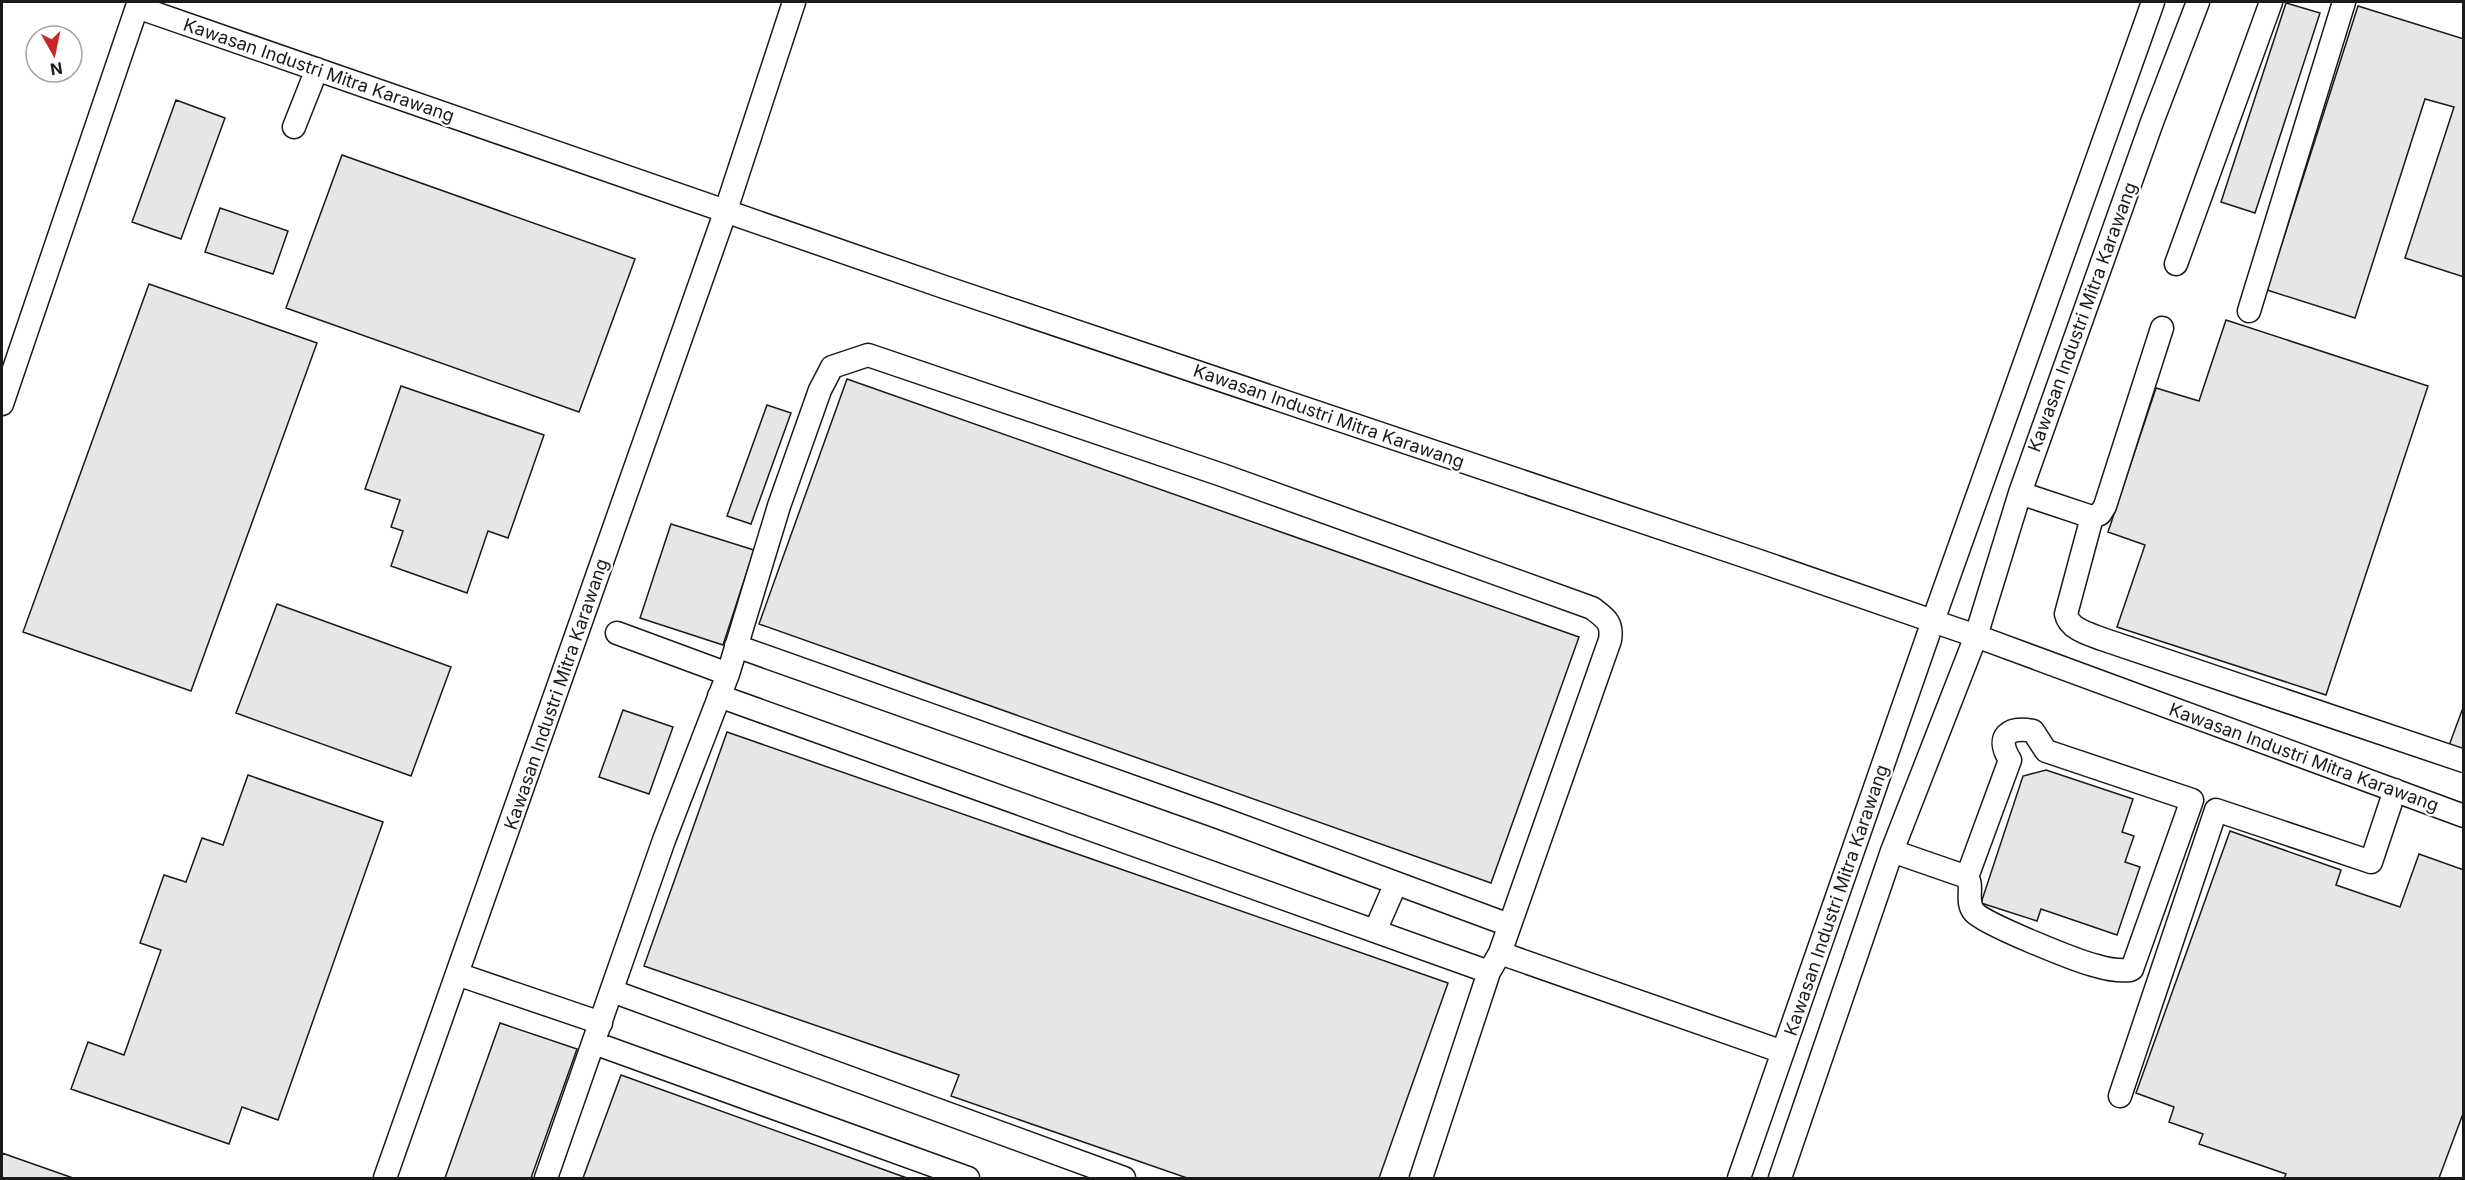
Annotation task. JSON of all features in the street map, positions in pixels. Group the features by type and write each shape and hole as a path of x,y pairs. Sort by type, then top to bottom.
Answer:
{"street":[{"name":"Kawasan Industri Mitra Karawang","path":"385,1179 726,210 794,2"},
{"name":"Kawasan Industri Mitra Karawang","path":"1739,1179 1933,621 2153,2"},
{"name":"Kawasan Industri Mitra Karawang","path":"1779,1179 1893,852 1976,636 2020,493 2152,122 2198,2"},
{"path":"2176,264 2271,2"},
{"path":"2249,311 2344,2"},
{"name":"Kawasan Industri Mitra Karawang","path":"2,404 137,8 947,288 1933,621"},
{"path":"294,127 317,69"},
{"path":"2020,493 2092,518 2100,514 2105,506 2162,328"},
{"path":"546,1179 664,840 728,674 779,506 820,390 832,367 868,355 1222,475 1592,608 1608,620 1612,628 1610,640 1494,962 1420,1179"},
{"path":"2092,518 2066,614 2072,625 2102,639 2463,762"},
{"path":"1933,621 1976,636"},
{"path":"617,633 728,674"},
{"name":"Kawasan Industri Mitra Karawang","path":"1976,636 2463,816"},
{"path":"736,646 1218,817 1509,925"},
{"path":"719,696 1375,931 1494,962 1783,1052"},
{"path":"1893,852 1967,877 1970,883 1970,905 1976,914 2018,936 2097,966 2130,970 2192,800 2046,751 2033,731 2019,728 2012,730 2006,736 2004,744 2010,760 1967,877"},
{"path":"2120,1096 2216,811 2372,862 2395,790"},
{"path":"1375,931 1396,883"},
{"path":"457,974 597,1033 968,1179"},
{"path":"612,992 1124,1179"}],"building":[{"path":"2286,3 2320,13 2255,213 2221,202"},
{"path":"2358,6 2464,39 2464,277 2405,258 2454,107 2425,99 2355,318 2267,290"},
{"path":"176,100 225,118 181,239 132,222"},
{"path":"342,155 635,259 579,412 286,308"},
{"path":"220,208 288,231 273,274 205,252"},
{"path":"149,284 317,343 191,691 23,632"},
{"path":"2226,320 2428,386 2326,695 2117,627 2145,545 2108,532 2156,388 2199,401"},
{"path":"847,379 1579,637 1491,883 759,624"},
{"path":"401,386 544,435 508,538 488,531 467,593 391,566 403,531 391,527 400,500 365,489"},
{"path":"767,405 791,413 751,524 727,516"},
{"path":"671,524 754,550 723,645 640,618"},
{"path":"277,604 451,667 411,776 236,713"},
{"path":"2464,705 2464,756 2447,751"},
{"path":"623,710 673,727 649,794 599,777"},
{"path":"727,732 1448,983 1379,1178 1187,1178 951,1096 959,1075 644,966"},
{"path":"2046,770 2133,799 2122,832 2134,836 2125,862 2140,867 2117,935 2041,909 2037,921 1981,903 2023,776"},
{"path":"248,775 383,822 278,1120 242,1107 229,1144 71,1089 88,1042 124,1055 161,950 140,943 164,875 186,882 202,838 223,845"},
{"path":"2230,831 2341,870 2336,885 2400,907 2419,854 2464,870 2464,1111 2439,1178 2284,1178 2286,1174 2199,1144 2203,1134 2169,1122 2174,1107 2136,1093"},
{"path":"500,1023 577,1049 531,1178 445,1178"},
{"path":"621,1075 907,1178 583,1178"},
{"path":"2,1153 73,1178 2,1178"}]}
